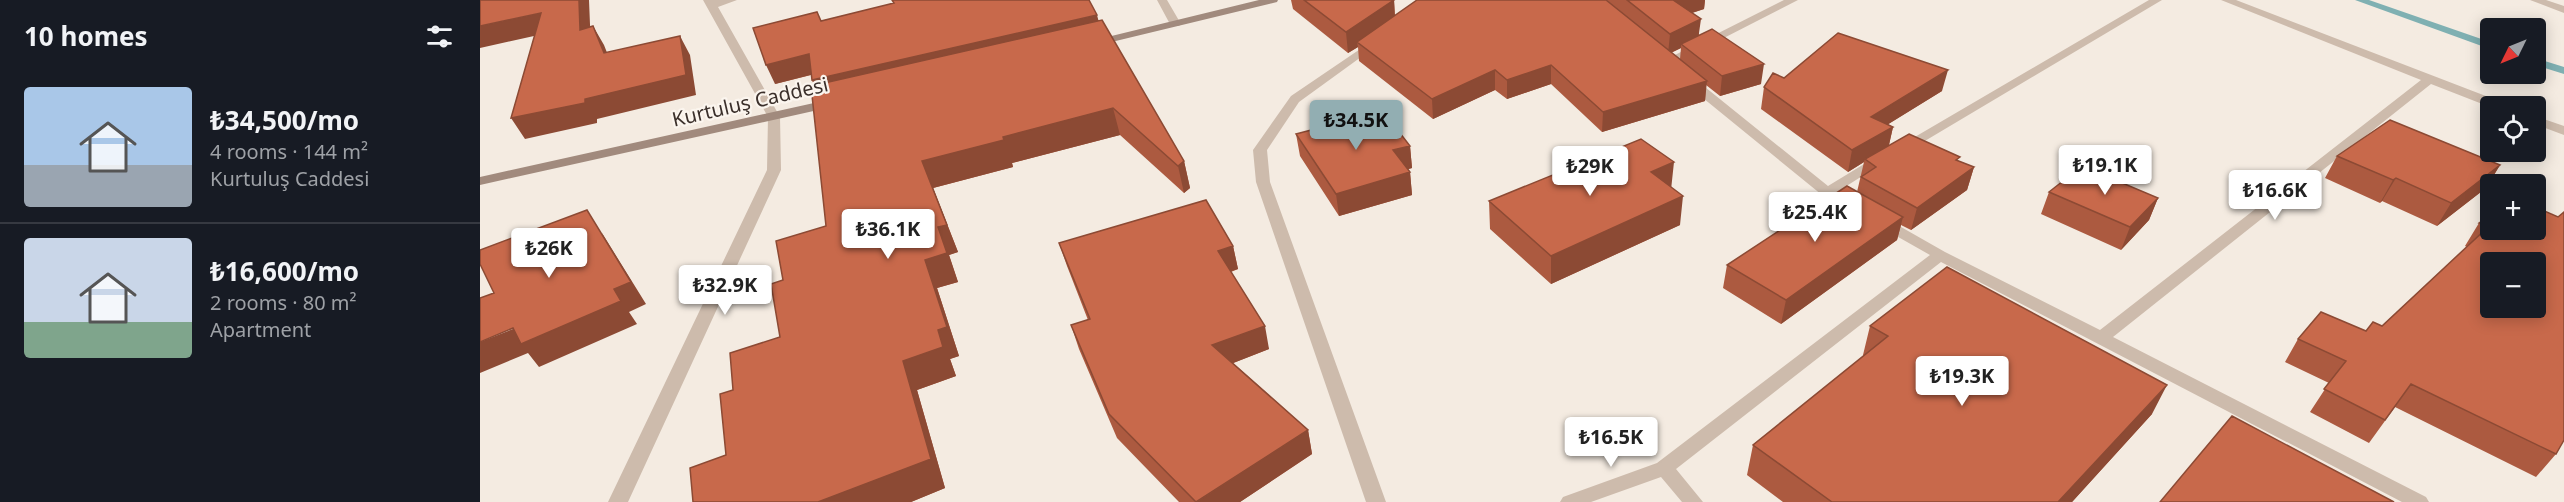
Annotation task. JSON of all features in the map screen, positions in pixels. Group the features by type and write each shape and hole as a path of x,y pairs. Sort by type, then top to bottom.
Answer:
{"main road":[{"path":"1083,46 1273,0"},
{"name":"Kurtuluş Caddesi","path":"480,181 842,101"}],"street":[{"path":"618,502 774,171 774,117 709,3 732,0"},
{"path":"1162,0 1175,24"},
{"path":"1793,0 1663,59 1827,192 1940,255 2419,502"},
{"path":"1827,192 2157,0"},
{"path":"2226,0 2480,98"},
{"path":"2535,0 2564,10"},
{"path":"1376,502 1263,183 1260,150 1295,99 1392,30"},
{"path":"2101,338 2430,79"},
{"path":"2546,124 2564,131"},
{"path":"1570,502 1664,468 1940,255"},
{"path":"1664,468 1693,502"}],"building":[{"path":"480,0 579,0 580,30 593,26 604,53 680,36 686,75 585,99 585,103 511,118 541,13 480,26"},
{"path":"892,0 1089,0 1097,15 812,80 809,54 766,65 753,28 817,12 821,21 894,3"},
{"path":"1304,0 1394,0 1346,32"},
{"path":"1417,0 1606,0 1707,81 1603,112 1551,65 1507,80 1495,70 1432,99 1357,42"},
{"path":"1627,0 1673,0 1701,19 1670,34"},
{"path":"1102,20 1184,161 1178,166 1113,108 922,161 947,225 938,227 947,253 925,260 947,327 938,330 943,347 903,361 931,459 818,502 693,502 690,468 726,455 720,394 733,390 730,353 780,337 771,284 783,280 776,241 826,226 811,86"},
{"path":"1712,29 1764,64 1722,76 1681,44"},
{"path":"1838,33 1948,70 1871,117 1893,127 1852,150 1764,87 1773,73 1784,78"},
{"path":"1383,111 1410,146 1393,150 1410,172 1336,194 1296,134"},
{"path":"2390,120 2480,157 2480,162 2493,162 2500,165 2488,174 2480,174 2480,181 2451,203 2396,178 2393,180 2337,156"},
{"path":"1909,134 1960,157 1956,160 1974,167 1917,208 1861,177 1876,167 1865,159"},
{"path":"1641,139 1674,162 1651,172 1683,196 1551,256 1489,201"},
{"path":"2082,166 2158,198 2130,227 2049,192"},
{"path":"1847,186 1903,217 1786,300 1727,265"},
{"path":"1206,200 1233,246 1218,251 1265,326 1212,345 1308,430 1196,502 1109,414 1071,325 1090,319 1059,243"},
{"path":"587,210 631,282 614,289 621,301 521,344 513,328 480,342 480,298 494,293 480,264 480,250"},
{"path":"2546,212 2558,217 2564,212 2564,440 2556,454 2411,384 2385,420 2324,389 2346,361 2298,339 2321,312 2366,331 2373,322 2382,326 2480,234 2480,240 2546,240"},
{"path":"1947,267 2167,385 2058,502 1832,502 1753,445 1888,336 1870,326"},
{"path":"2232,416 2394,502 2160,502"}],"waterway":[{"path":"2360,0 2480,42"},
{"path":"2546,65 2564,71"}]}
